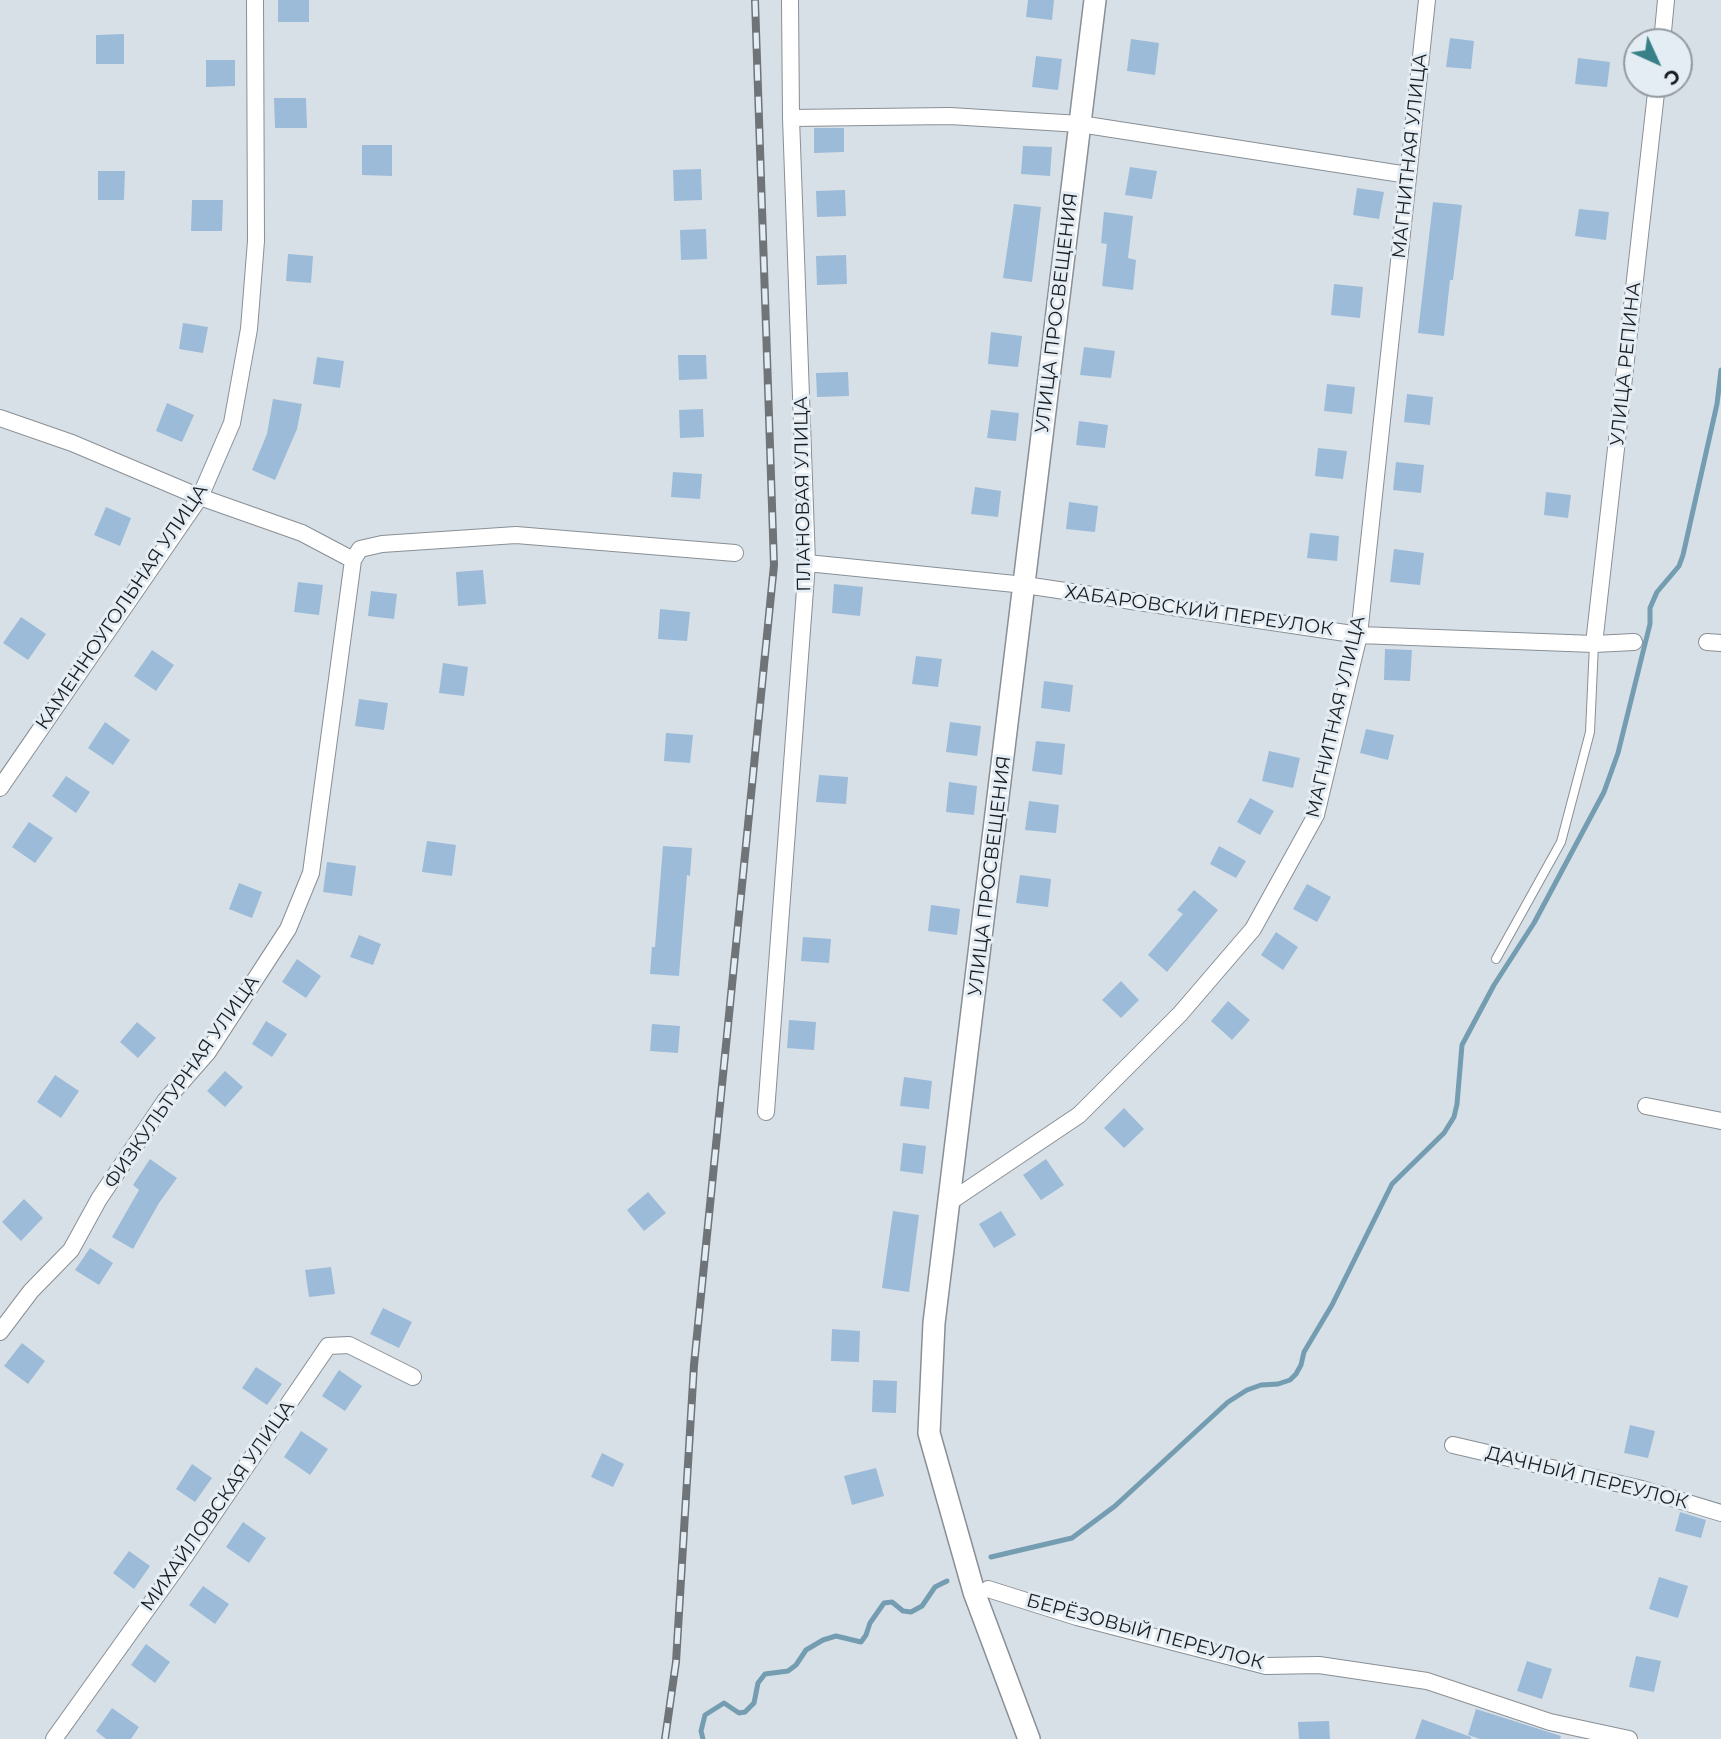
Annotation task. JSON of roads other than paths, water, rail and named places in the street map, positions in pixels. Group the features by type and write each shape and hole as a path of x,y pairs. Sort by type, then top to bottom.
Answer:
{"street":[{"name":"КАМЕННОУГОЛЬНАЯ УЛИЦА","path":"0,788 200,497 232,422 248,329 256,241 256,0"},
{"name":"ПЛАНОВАЯ УЛИЦА","path":"766,1112 807,563 791,118 790,0"},
{"name":"УЛИЦА ПРОСВЕЩЕНИЯ","path":"1029,1739 974,1592 929,1433 934,1323 951,1201 1095,0"},
{"name":"МАГНИТНАЯ УЛИЦА","path":"951,1201 1079,1115 1180,1014 1253,929 1316,815 1359,635 1427,0"},
{"path":"1663,28 1666,0"},
{"name":"УЛИЦА РЕПИНА","path":"1594,644 1655,98"},
{"path":"791,118 950,116 1080,124 1408,175"},
{"path":"0,418 72,443 200,497 302,533 353,560 360,549 382,544 516,535 735,553"},
{"name":"ФИЗКУЛЬТУРНАЯ УЛИЦА","path":"0,1332 32,1291 71,1250 99,1199 165,1101 208,1052 288,929 310,873 353,560"},
{"name":"ХАБАРОВСКИЙ ПЕРЕУЛОК","path":"807,563 1025,585 1359,635 1594,644 1634,642"},
{"path":"1646,1106 1721,1121"},
{"name":"МИХАЙЛОВСКАЯ УЛИЦА","path":"54,1739 185,1556 328,1346 349,1346 413,1377"},
{"name":"ДАЧНЫЙ ПЕРЕУЛОК","path":"1453,1445 1642,1489 1721,1513"},
{"name":"БЕРЁЗОВЫЙ ПЕРЕУЛОК","path":"988,1589 1077,1617 1266,1667 1319,1665 1427,1681 1550,1722 1629,1739"}],"lane":[{"path":"1496,959 1561,842 1590,732 1594,644"}],"waterway":[{"path":"991,1557 1072,1538 1115,1506 1228,1402 1247,1390 1261,1385 1278,1384 1290,1380 1296,1374 1304,1352 1332,1305 1392,1184 1444,1133 1454,1117 1462,1045 1494,985 1534,923 1604,792 1618,753 1650,624 1650,608 1657,592 1679,566 1683,555 1717,404 1721,370"},
{"path":"703,1739 701,1731 705,1715 724,1703 739,1713 745,1712 754,1703 758,1683 765,1674 788,1671 796,1665 806,1650 823,1640 836,1636 861,1642 884,1603 892,1602 903,1611 911,1612 922,1606 935,1587 947,1581"}],"railway":[{"path":"665,1739 676,1662 694,1365 774,565 755,0"}]}
